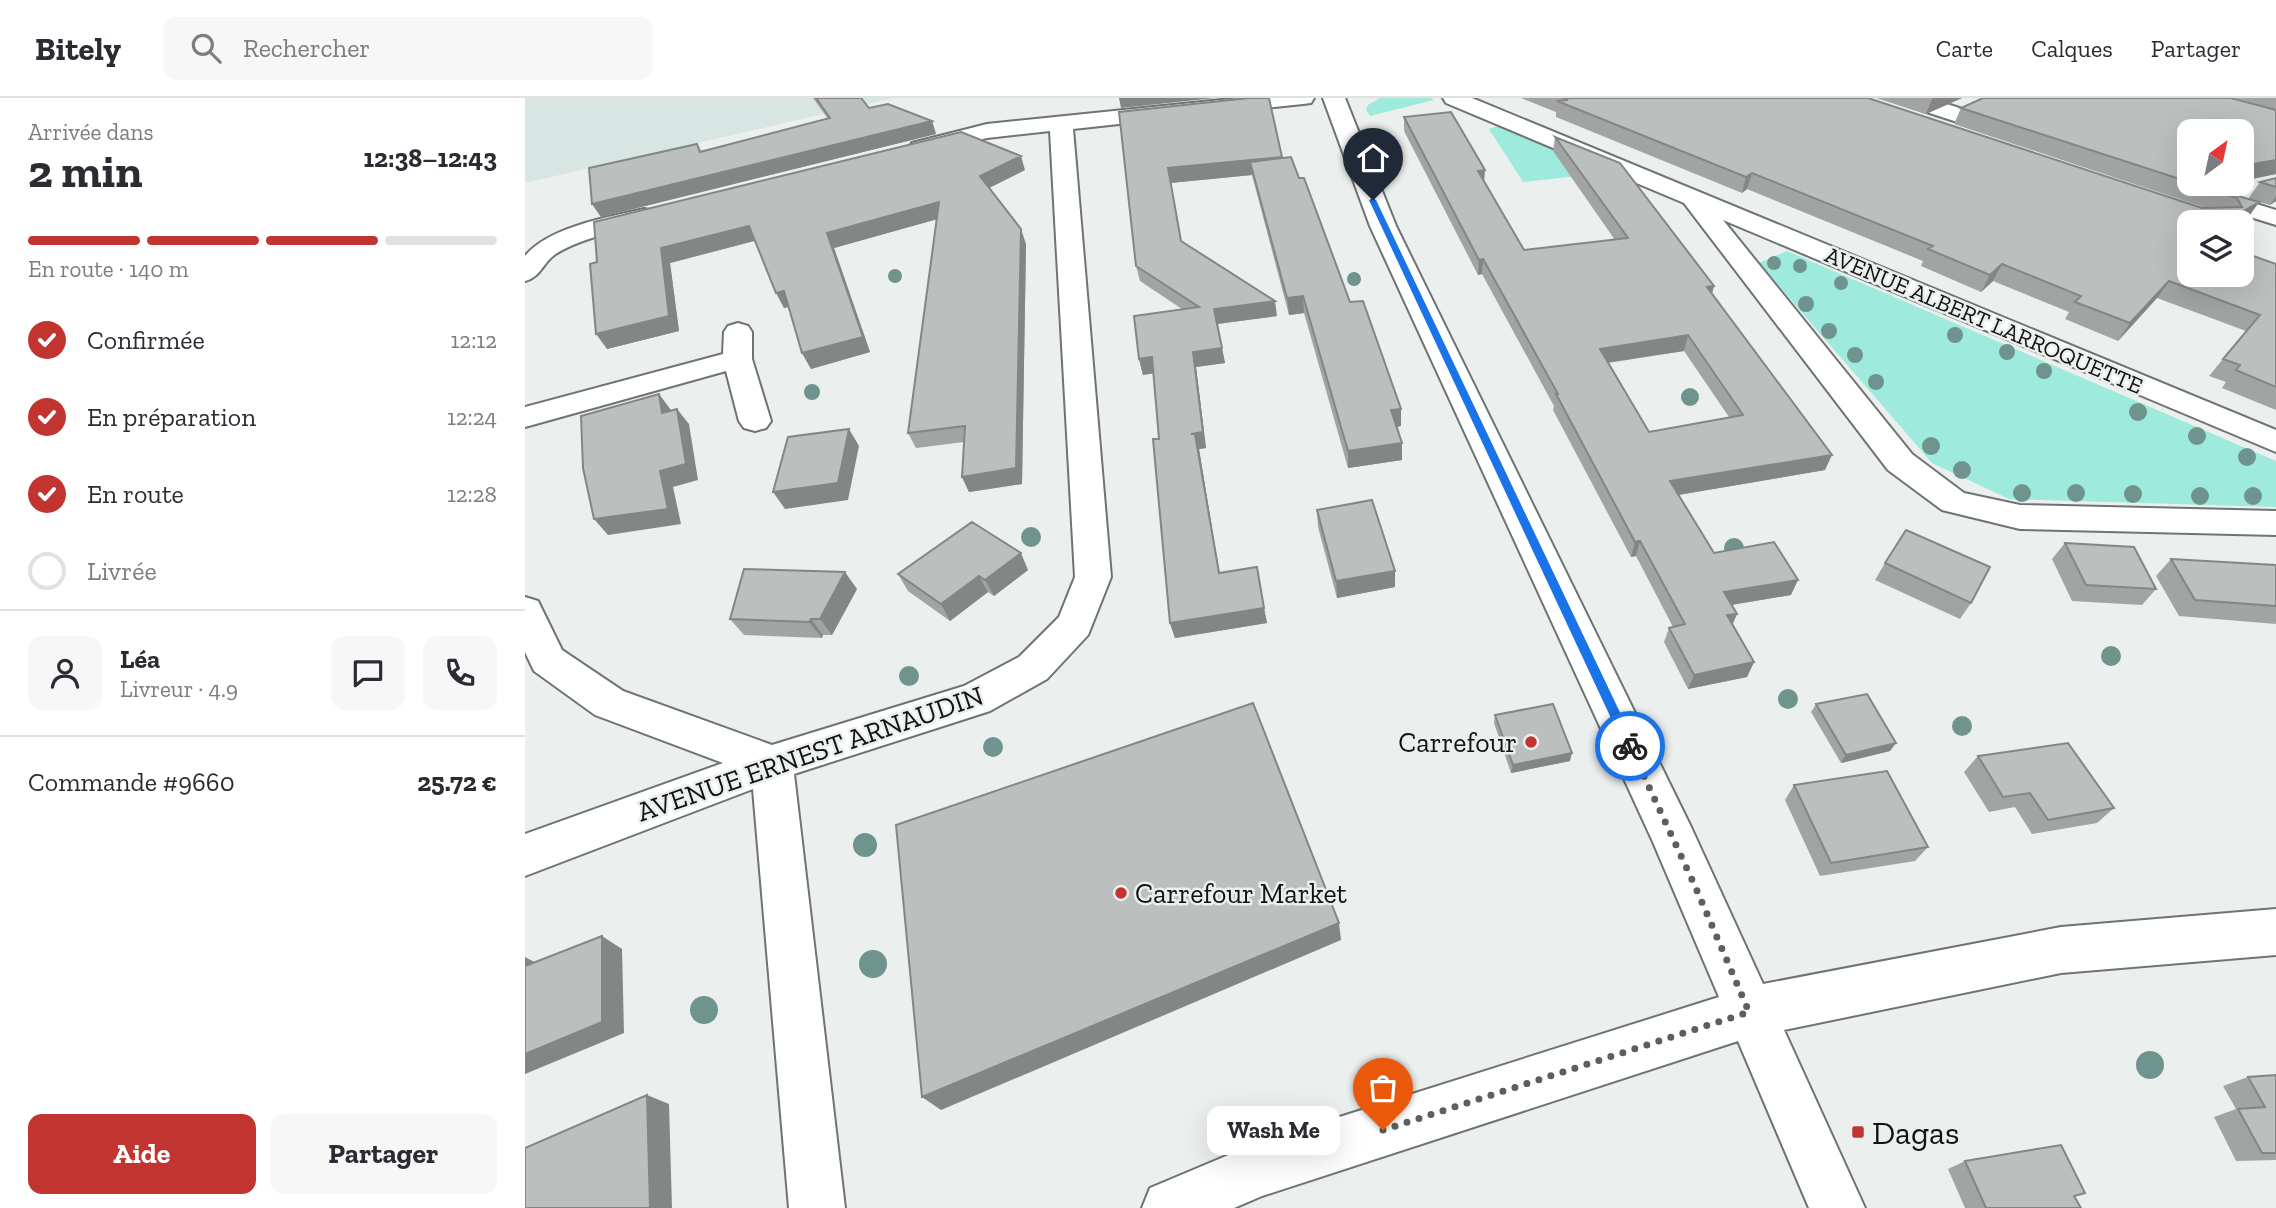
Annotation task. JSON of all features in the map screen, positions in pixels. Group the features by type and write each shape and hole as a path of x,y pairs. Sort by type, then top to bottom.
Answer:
{"street":[{"path":"895,154 987,131 1303,98"},
{"path":"1333,98 1383,226 1675,841 1837,1208"},
{"name":"AVENUE ALBERT LARROQUETTE","path":"1454,98 2276,442"},
{"path":"1928,125 1985,98"},
{"path":"1901,106 1953,113 2030,138"},
{"path":"1901,106 1928,125 2007,152"},
{"name":"AVENUE ERNEST ARNAUDIN","path":"525,855 772,763 977,699 1033,668 1075,625 1093,577 1061,123"},
{"path":"2190,196 2201,209 2276,218"},
{"path":"2201,209 2230,196"},
{"name":"AVENUE ALBERT LARROQUETTE","path":"1693,198 1900,462 1954,502 2020,517 2276,523"},
{"path":"525,273 544,250 591,230 670,210"},
{"path":"2254,235 2276,242"},
{"path":"525,417 738,345 754,421"},
{"path":"525,611 548,660 608,703 772,763 817,1208"},
{"path":"1170,1208 1257,1170 1749,1012 2060,950 2276,932"}],"shaded area":[{"path":"525,98 893,98 525,183"}],"green space":[{"path":"1380,98 1434,100 1370,116 1366,110 1368,105"},
{"path":"1504,124 1604,173 1523,182 1489,129"},
{"path":"1787,251 2276,461 2276,507 2009,499 1932,463 1759,263"}],"building":[{"path":"816,98 861,98 869,108 888,104 932,121 592,204 589,168 697,144 700,152 830,118"},
{"path":"1269,98 1282,157 1168,168 1181,241 1275,301 1214,309 1222,348 1193,352 1203,432 1191,434 1195,434 1219,573 1257,567 1264,608 1170,623 1153,439 1159,439 1152,357 1139,359 1134,316 1199,307 1136,266 1119,112"},
{"path":"1563,98 1868,98 2202,208 2242,207 2237,198 2231,196 2259,202 2245,210 2177,210 2177,284 2169,281 2130,323 2075,302 2081,296 2002,264 1990,275 1928,249 1933,246 1752,173 1746,177 1557,101 1568,100"},
{"path":"1983,98 2231,98 2276,110 2276,160 2254,164 2254,119 2177,119 2177,178 1961,108"},
{"path":"1451,112 1485,170 1478,171 1524,250 1628,238 1555,137 1620,163 1714,286 1707,287 1832,455 1670,481 1714,553 1774,542 1798,580 1724,592 1737,614 1727,615 1754,662 1694,675 1669,628 1685,624 1640,541 1635,542 1558,394 1483,259 1479,260 1404,117","holes":["1688,335 1743,415 1649,432 1600,349"]},
{"path":"961,132 1021,156 980,176 1021,229 1016,468 962,477 965,426 908,433 939,202 827,233 863,337 802,353 784,291 776,293 749,226 661,248 669,316 596,334 590,264 597,262 594,222"},
{"path":"1291,157 1299,178 1304,178 1350,302 1363,301 1401,409 1391,410 1402,443 1348,451 1303,296 1287,298 1250,162"},
{"path":"2276,178 2276,187 2260,182"},
{"path":"2254,256 2276,264 2276,387 2236,370 2240,365 2223,359 2260,315 2185,287 2254,287"},
{"path":"659,394 662,413 677,409 686,464 660,471 668,509 594,519 583,468 581,416"},
{"path":"849,429 838,483 773,492 788,437"},
{"path":"1372,500 1395,571 1336,581 1317,510"},
{"path":"972,522 1021,553 985,580 979,576 941,604 898,574"},
{"path":"1906,530 1990,567 1971,603 1885,563"},
{"path":"2065,543 2134,547 2156,589 2086,585"},
{"path":"2171,559 2276,565 2276,606 2195,600"},
{"path":"744,569 845,572 820,619 811,619 809,622 730,619"},
{"path":"1867,694 1896,743 1846,755 1816,704"},
{"name":"Carrefour Market","path":"1253,703 1339,923 922,1097 896,825"},
{"name":"Carrefour","path":"1553,704 1572,753 1513,765 1495,715"},
{"path":"2068,743 2114,808 2048,820 2030,793 2003,797 1978,756"},
{"path":"1887,771 1928,847 1831,863 1794,785"},
{"path":"602,936 602,1022 525,1054 525,966"},
{"path":"2276,1075 2276,1153 2262,1153 2238,1109 2265,1107 2248,1077"},
{"path":"647,1095 650,1208 525,1208 525,1148"},
{"path":"2061,1145 2085,1193 2074,1196 2081,1208 1986,1208 1965,1161"}],"way so far":[{"path":"1383,1130 1749,1012 1675,841 1630,746"}],"place":[{"name":"Carrefour","path":"1531,742"},
{"name":"Carrefour Market","path":"1121,893"},
{"name":"Wash Me","path":"1383,1130"},
{"name":"Dagas","path":"1858,1132"}],"route":[{"path":"1373,200 1630,746"}]}
